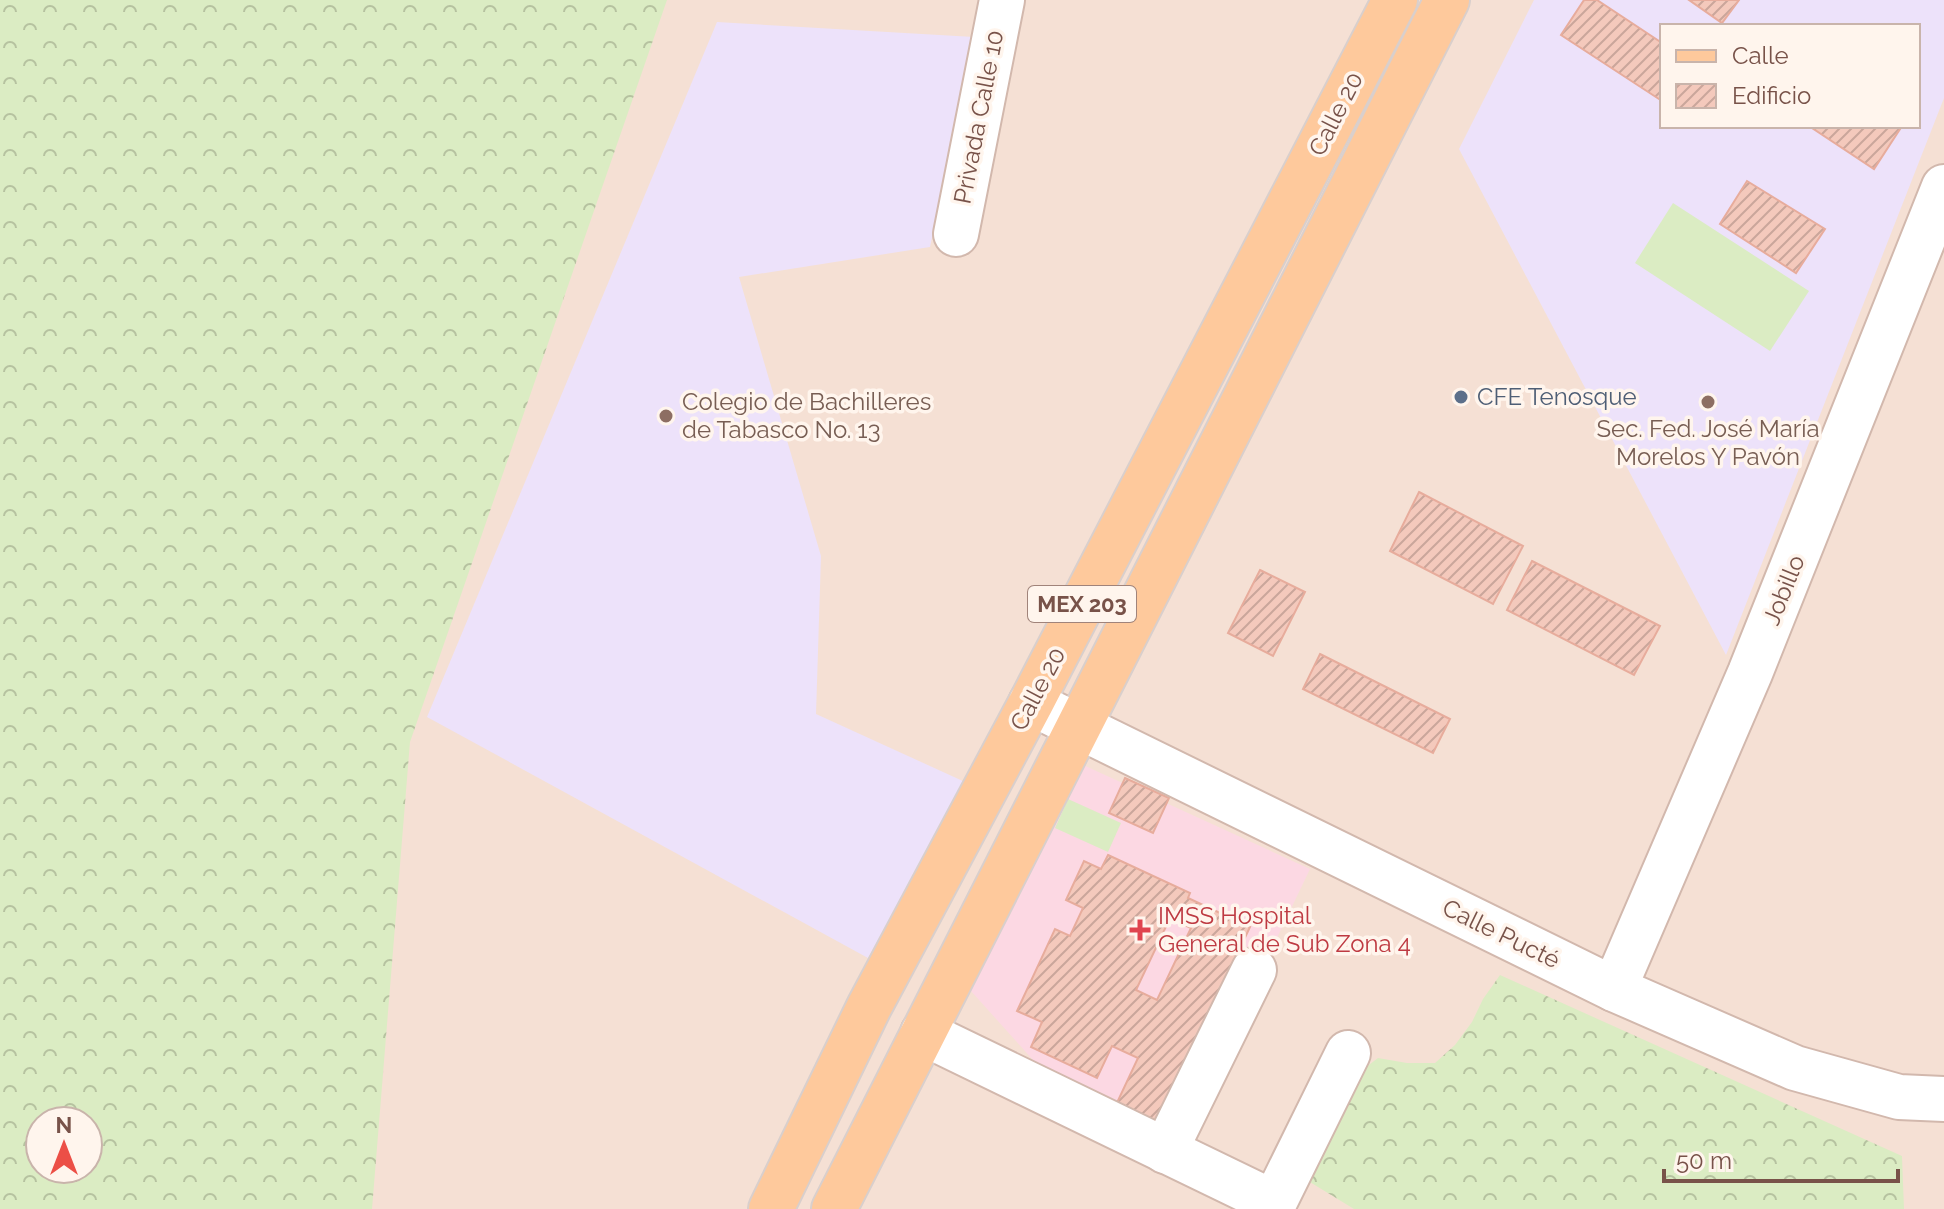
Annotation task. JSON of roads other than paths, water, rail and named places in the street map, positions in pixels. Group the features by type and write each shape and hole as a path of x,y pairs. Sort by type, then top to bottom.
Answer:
{"main road":[{"name":"Calle 20","path":"771,1209 869,1007 1031,703 1395,0"},
{"name":"Calle 20","path":"834,1209 1447,0"},
{"path":"1368,51 1410,74"},
{"path":"869,1007 923,1033"}],"street":[{"name":"Privada Calle 10","path":"956,234 1002,0"},
{"name":"Jobillo","path":"1614,989 1750,673 1944,187"},
{"name":"Calle Pucté","path":"1031,703 1614,989 1795,1068 1899,1097 1944,1099"},
{"path":"1165,1151 1254,970"},
{"path":"923,1033 1274,1203 1348,1053"}],"place":[{"name":"CFE Tenosque","path":"1461,397"},
{"name":"Sec. Fed. José María Morelos Y Pavón","path":"1708,402"},
{"name":"Colegio de Bachilleres de Tabasco No. 13","path":"666,416"},
{"name":"IMSS Hospital General de Sub Zona 4","path":"1140,930"}]}
